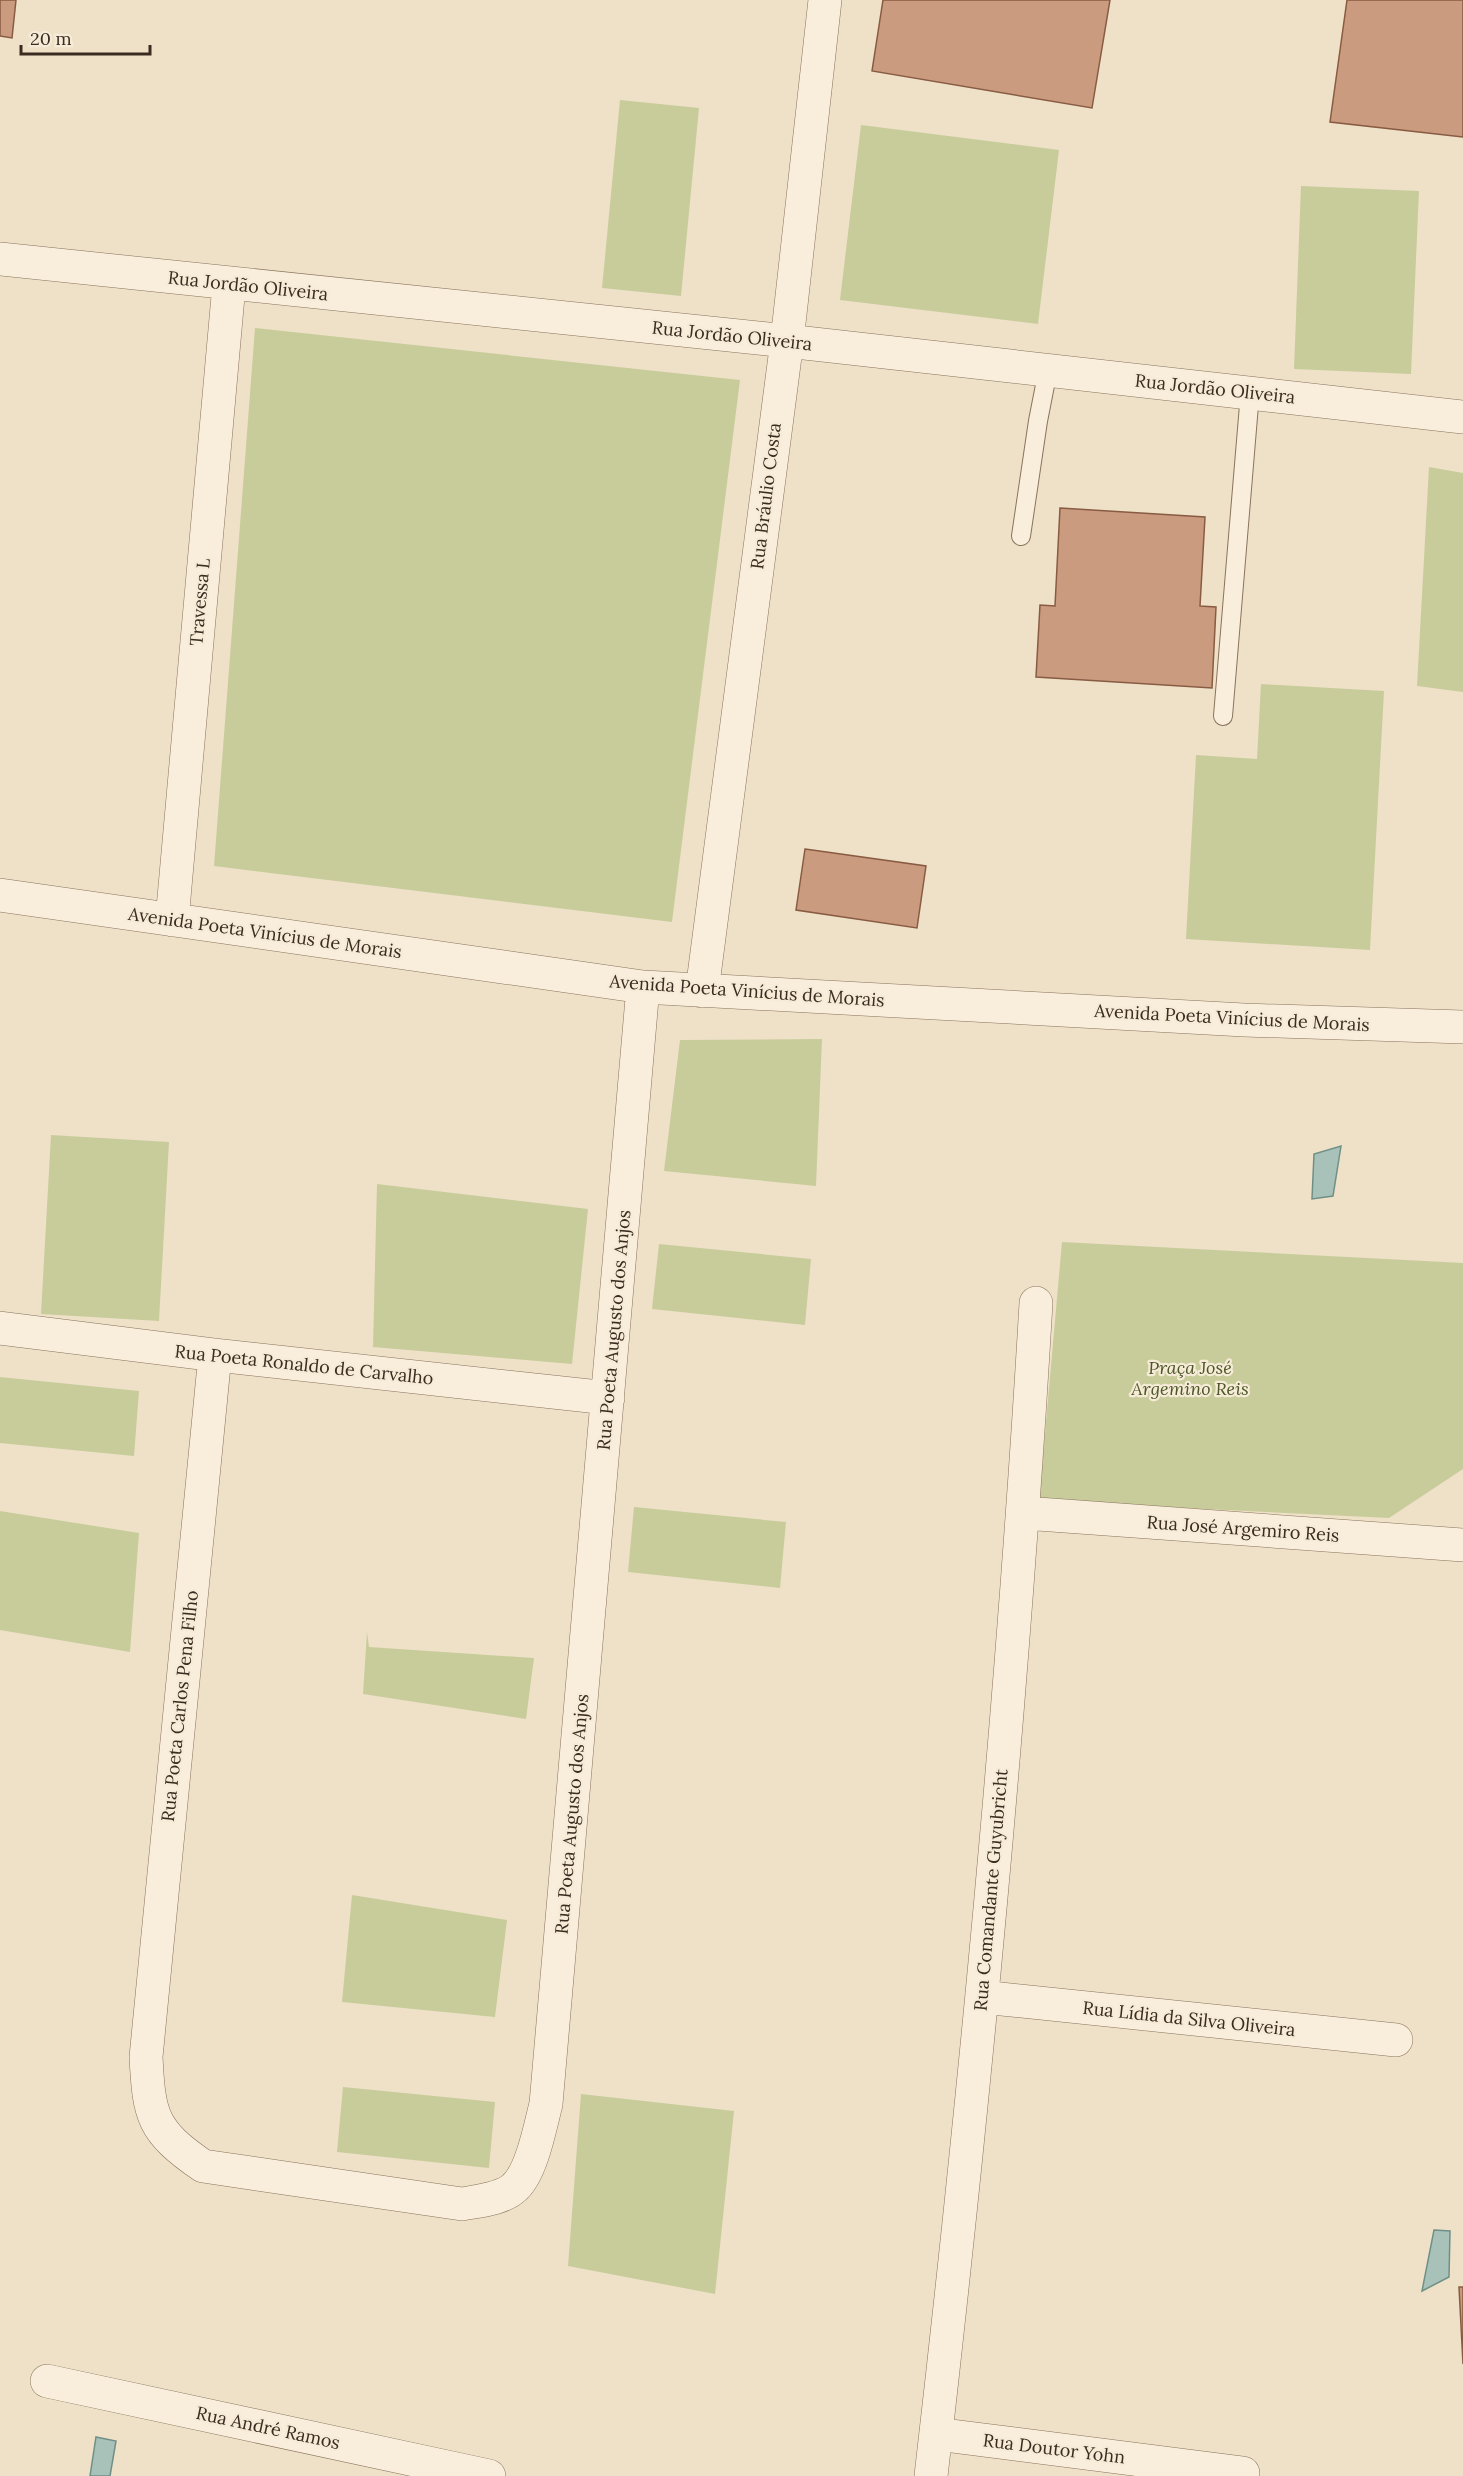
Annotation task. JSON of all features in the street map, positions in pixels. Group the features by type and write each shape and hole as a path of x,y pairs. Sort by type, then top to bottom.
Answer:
{"street":[{"name":"Rua Bráulio Costa","path":"702,991 787,341 825,0"},
{"name":"Rua Jordão Oliveira","path":"0,260 787,341 1463,417"},
{"name":"Travessa L","path":"172,920 229,285"},
{"name":"Avenida Poeta Vinícius de Morais","path":"0,895 643,987 1244,1020 1463,1027"},
{"name":"Rua Poeta Augusto dos Anjos","path":"146,2056 148,2098 160,2129 178,2149 203,2166 462,2204 492,2198 515,2187 531,2162 546,2104 643,987"},
{"name":"Rua Comandante Guyubricht","path":"931,2476 982,1997 1024,1513 1036,1303"},
{"name":"Rua Poeta Ronaldo de Carvalho","path":"0,1328 215,1355 608,1398"},
{"name":"Rua Poeta Carlos Pena Filho","path":"146,2056 215,1355"},
{"name":"Rua José Argemiro Reis","path":"1024,1513 1463,1545"},
{"name":"Rua Lídia da Silva Oliveira","path":"982,1997 1396,2040"},
{"name":"Rua André Ramos","path":"47,2381 489,2476"},
{"name":"Rua Doutor Yohn","path":"936,2434 1243,2473"}],"lane":[{"path":"1021,536 1048,370"},
{"path":"1223,716 1250,393"}],"green space":[{"path":"620,100 699,108 681,296 602,288"},
{"path":"861,125 1059,150 1038,324 840,300"},
{"path":"1301,186 1419,191 1411,374 1294,369"},
{"path":"255,328 740,380 672,922 214,866"},
{"path":"1429,467 1463,473 1463,692 1417,686"},
{"path":"1261,684 1384,691 1370,950 1186,939 1196,755 1257,759"},
{"path":"822,1039 816,1186 664,1171 680,1040"},
{"path":"51,1135 169,1142 159,1321 41,1314"},
{"path":"377,1184 588,1209 572,1364 373,1347"},
{"name":"Praça José Argemino Reis","path":"1062,1242 1463,1263 1463,1469 1389,1518 1039,1501"},
{"path":"659,1244 811,1259 805,1325 652,1309"},
{"path":"0,1377 139,1391 134,1456 0,1443"},
{"path":"634,1507 786,1522 780,1588 628,1572"},
{"path":"0,1511 139,1533 130,1652 0,1630"},
{"path":"367,1632 369,1647 534,1658 526,1719 363,1694"},
{"path":"352,1895 507,1920 495,2017 342,2002"},
{"path":"343,2087 495,2102 489,2168 337,2152"},
{"path":"581,2094 734,2111 715,2294 568,2266"}],"water":[{"path":"1341,1146 1333,1196 1312,1199 1314,1154"},
{"path":"1434,2230 1450,2231 1449,2277 1422,2291"},
{"path":"96,2437 116,2441 110,2476 90,2476"}],"building":[{"path":"0,0 16,0 12,38 0,36"},
{"path":"883,0 1110,0 1092,108 872,71"},
{"path":"1347,0 1463,0 1463,137 1330,122"},
{"path":"1060,508 1205,517 1200,606 1216,607 1212,688 1036,677 1040,605 1055,606"},
{"path":"805,849 926,866 917,928 796,910"},
{"path":"1459,2287 1463,2287 1463,2364"}]}
